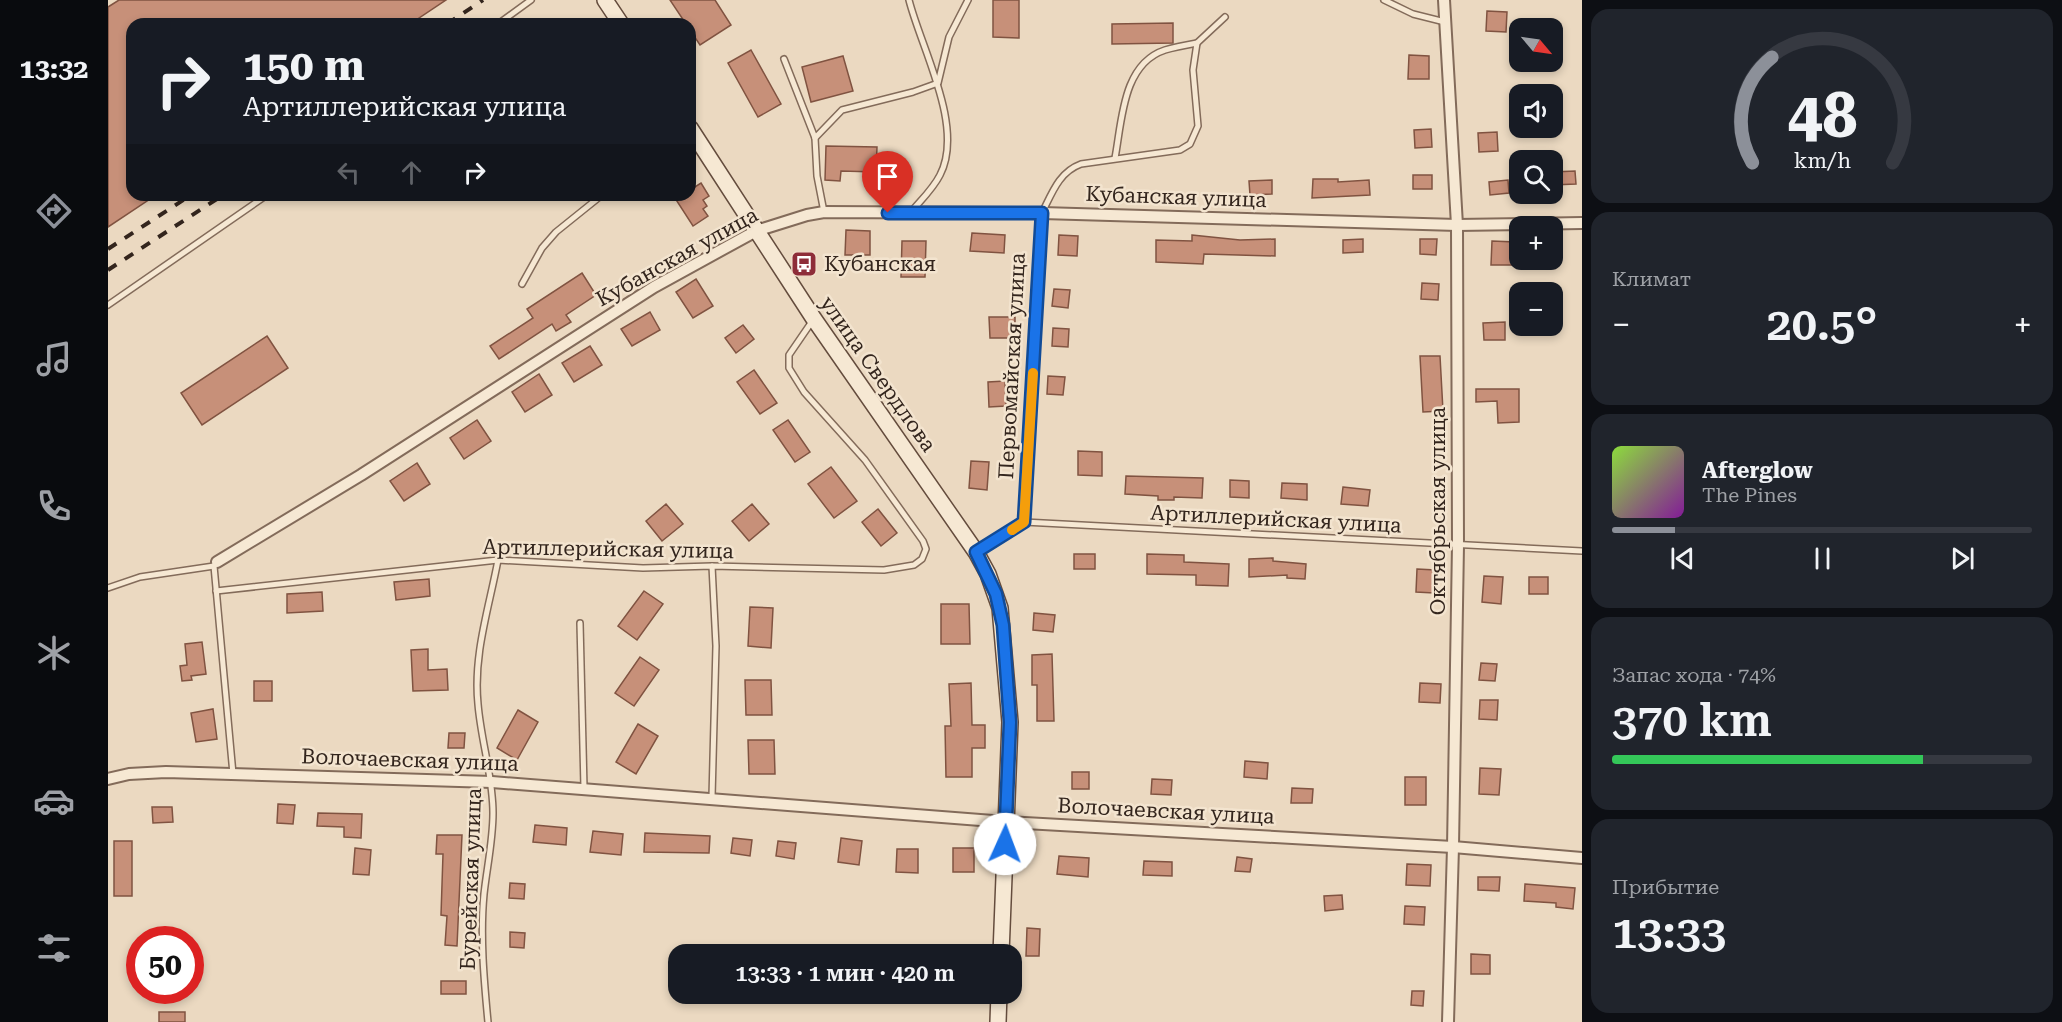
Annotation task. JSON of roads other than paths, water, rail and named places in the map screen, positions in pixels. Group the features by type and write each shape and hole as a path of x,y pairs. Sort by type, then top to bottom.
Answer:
{"main road":[{"path":"605,0 616,18"},
{"name":"улица Свердлова","path":"696,137 814,319 976,552"},
{"path":"976,552 996,594 1003,625 1010,722 1001,944"},
{"path":"998,1022 999,1004"}],"street":[{"name":"Октябрьская улица","path":"1444,0 1457,225 1458,545 1448,1022"},
{"name":"Кубанская улица","path":"216,564 361,475 654,287 756,231 807,214 824,212 1042,213 1457,225 1582,223"},
{"name":"Волочаевская улица","path":"108,779 129,774 166,772 492,782 712,797 1006,822 1453,847 1582,858"}],"lane":[{"path":"506,18 531,0"},
{"path":"909,0 938,83 945,122 947,153 940,176 910,213"},
{"path":"938,83 949,37 968,0"},
{"path":"1384,0 1413,14 1445,22"},
{"path":"1115,158 1128,90 1143,64 1163,50 1197,43 1225,17"},
{"path":"1042,213 1058,181 1071,167 1115,158 1180,150 1190,144 1198,126 1193,70 1197,43"},
{"path":"784,59 815,138 817,176 824,212"},
{"path":"815,138 842,110 913,92 938,83"},
{"path":"108,305 258,201"},
{"path":"522,284 542,248 556,232 595,201"},
{"name":"Первомайская улица","path":"1024,522 1042,213"},
{"name":"Артиллерийская улица","path":"216,591 498,560 643,568 712,566 884,570 914,565 925,555 926,549 923,541 871,470 804,392 789,368 789,355 814,319"},
{"path":"976,552 1024,522"},
{"name":"Артиллерийская улица","path":"1024,522 1582,551"},
{"name":"Бурейская улица","path":"488,1022 484,982 484,896 493,834 492,782 478,706 477,673 480,641 498,560"},
{"path":"108,588 140,578 216,564 216,591 233,774"},
{"path":"712,566 716,646 712,797"},
{"path":"580,623 584,788"}],"railway":[{"path":"456,18 483,0"},
{"path":"108,249 182,201"},
{"path":"108,270 214,201"}],"place":[{"name":"Кубанская","path":"804,264"}]}
